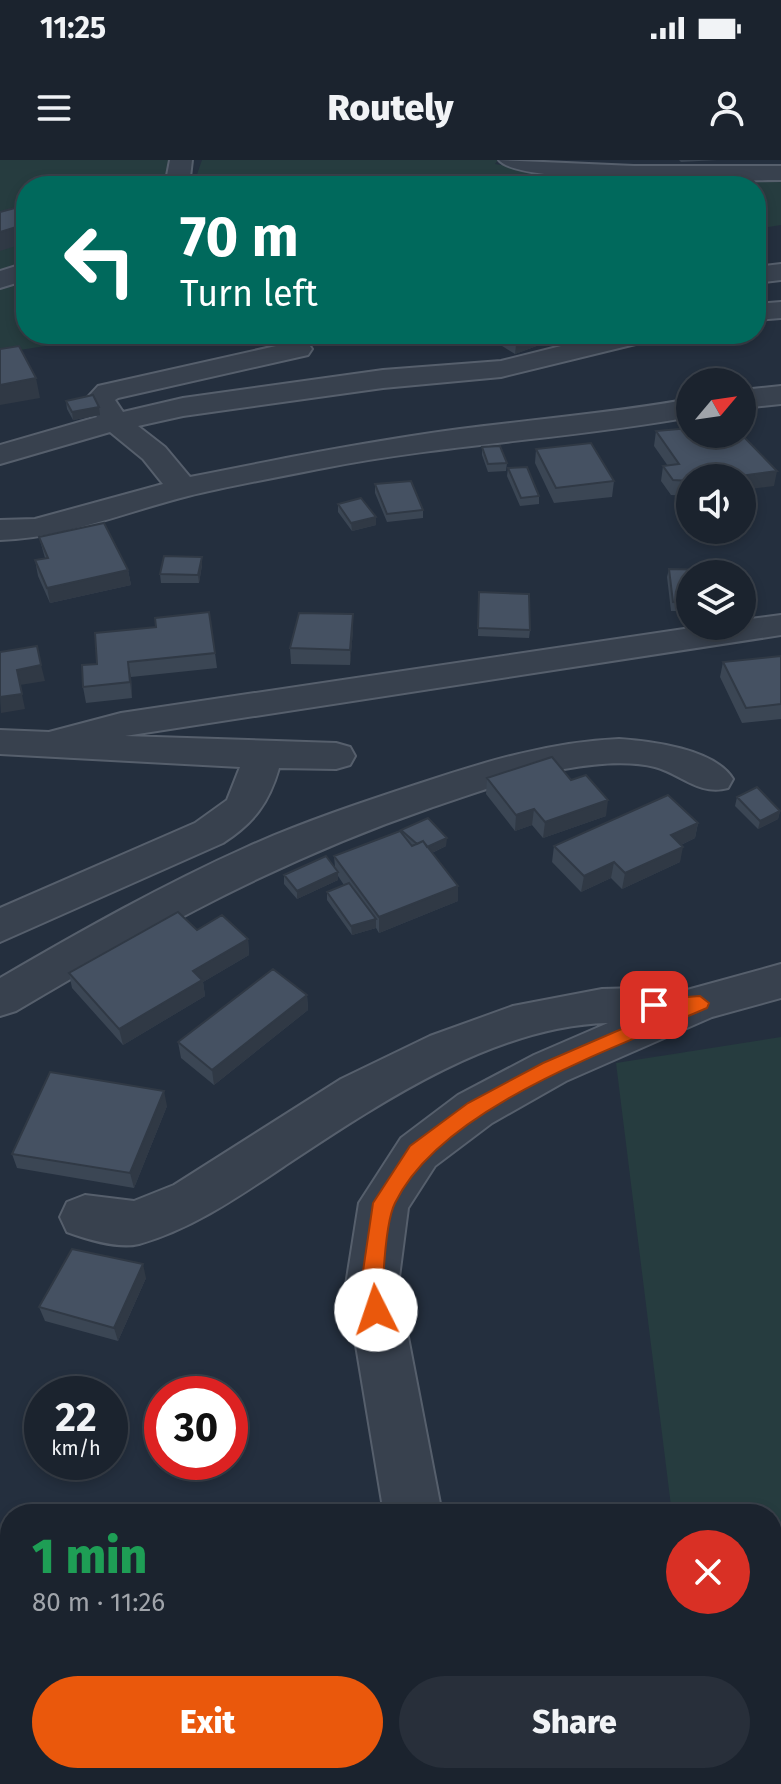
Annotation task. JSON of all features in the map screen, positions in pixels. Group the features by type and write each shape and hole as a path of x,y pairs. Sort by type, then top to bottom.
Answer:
{"street":[{"path":"510,160 529,166 634,173 781,173"},
{"path":"0,455 115,422 259,395 383,379 501,369 602,344"},
{"path":"183,488 154,453 115,422 100,399 108,392 298,349"},
{"path":"756,398 781,395"},
{"path":"0,543 36,529 183,488 372,451 676,411"},
{"path":"0,530 36,529"},
{"path":"48,745 121,725 781,625"},
{"path":"0,742 336,756"},
{"path":"0,999 146,916 262,857 389,807 502,769 596,751 649,753 682,763 714,779"},
{"path":"0,926 209,833 237,816 250,799 263,755"},
{"path":"411,1504 372,1285 384,1203 418,1152 475,1109 550,1068 700,1003 781,981"},
{"path":"85,1217 135,1223 192,1200 358,1093 446,1049 529,1018 602,1006 700,1003"}],"green space":[{"path":"0,160 176,160 170,176 16,176 16,266 0,272"},
{"path":"202,160 498,160 495,164 579,176 196,176"},
{"path":"766,180 781,180 781,225 766,227"},
{"path":"16,283 16,344 59,344 0,353 0,289"},
{"path":"781,1037 781,1504 671,1504 616,1063"}],"building":[{"path":"16,208 16,227 0,232 0,212"},
{"path":"19,346 36,378 0,385 0,349"},
{"path":"93,395 99,407 72,412 66,401"},
{"path":"676,429 676,448 755,448 777,471 756,474 756,464 679,464 656,431"},
{"path":"591,443 614,481 556,488 536,449"},
{"path":"500,446 507,463 488,464 482,447"},
{"path":"676,464 676,480 673,480 663,466"},
{"path":"527,467 539,496 521,498 508,468"},
{"path":"411,481 423,510 387,514 375,484"},
{"path":"361,498 376,517 351,523 338,504"},
{"path":"104,523 128,570 47,588 35,560 48,558 39,537"},
{"path":"164,556 202,557 198,575 160,574"},
{"path":"669,569 676,569 676,602 673,602"},
{"path":"479,592 529,594 530,630 478,628"},
{"path":"209,612 215,653 128,662 130,682 83,687 82,665 97,664 95,633 156,627 155,618"},
{"path":"299,613 353,614 350,650 290,648"},
{"path":"37,646 41,665 17,670 22,694 0,697 0,652"},
{"path":"781,656 781,704 746,708 723,662"},
{"path":"552,757 571,780 586,775 608,800 545,822 534,809 516,815 487,778"},
{"path":"757,787 780,811 760,821 737,797"},
{"path":"668,795 698,823 671,835 683,847 625,873 614,862 584,876 554,846"},
{"path":"428,818 447,838 427,847 423,841 417,844 401,830"},
{"path":"400,831 412,846 423,841 458,886 379,917 334,856"},
{"path":"326,856 338,872 297,891 284,875"},
{"path":"349,883 376,919 351,926 327,892"},
{"path":"178,912 197,930 222,915 248,939 193,971 202,980 119,1029 69,973"},
{"path":"273,969 307,995 212,1070 178,1042"},
{"path":"50,1072 164,1091 130,1173 12,1154"},
{"path":"72,1249 143,1264 114,1328 39,1307"}],"route":[{"path":"376,1310 372,1285 384,1203 418,1152 475,1109 550,1068 700,1003 654,1005"}]}
